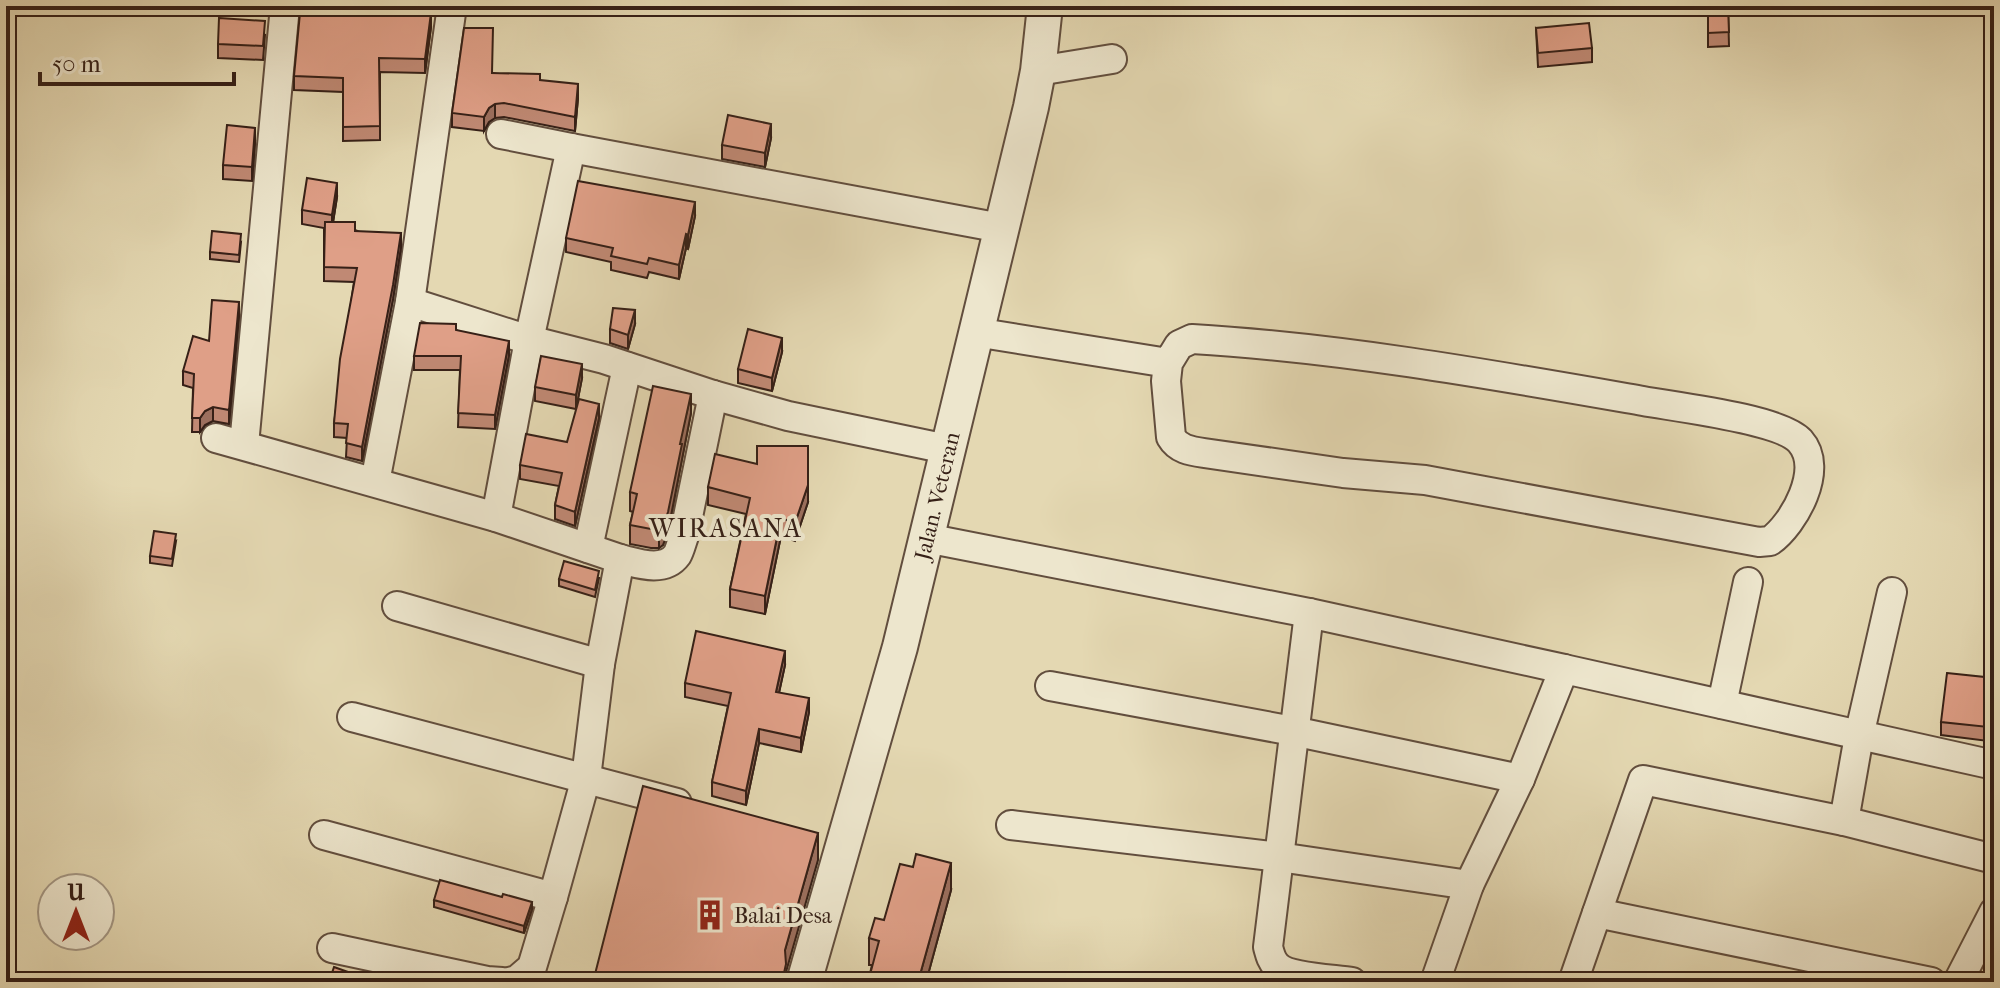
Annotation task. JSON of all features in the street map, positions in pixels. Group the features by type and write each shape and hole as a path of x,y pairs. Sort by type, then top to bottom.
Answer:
{"street":[{"path":"244,445 285,6"},
{"path":"375,482 410,302 452,6"},
{"name":"Jalan. Veteran","path":"804,982 829,844 900,647 1038,71 1045,6"},
{"path":"1038,71 1112,59"},
{"path":"501,134 1001,228"},
{"path":"496,517 529,340 571,148"},
{"path":"410,302 788,416 947,449"},
{"path":"975,332 1168,363"},
{"path":"1186,341 1228,341 1339,353 1517,379 1742,418 1786,431 1800,442 1808,457 1807,484 1790,523 1770,541 1759,542 1425,480 1343,473 1186,450 1175,444 1171,437 1166,381 1168,363 1179,345 1186,341"},
{"path":"588,548 627,367"},
{"path":"216,438 496,517 620,559 645,565 663,565 676,556 684,536 713,395"},
{"path":"926,538 1309,613 1994,765"},
{"path":"509,982 517,980 532,967 586,778 600,664 620,559"},
{"path":"1722,704 1748,582"},
{"path":"1844,821 1859,736 1892,592"},
{"path":"397,606 600,664"},
{"path":"1309,613 1268,947 1278,968 1352,982"},
{"path":"1435,982 1469,885 1520,779 1564,669"},
{"path":"1050,686 1293,731 1520,779"},
{"path":"352,717 707,811"},
{"path":"1573,982 1643,780 1844,821 1994,859"},
{"path":"1011,825 1279,857 1469,885"},
{"path":"324,835 553,897"},
{"path":"1958,982 1994,912"},
{"path":"1597,913 1931,982"},
{"path":"332,948 502,982"}],"building":[{"path":"337,6 368,6 368,11 431,13 425,59 379,58 380,126 343,127 343,78 294,76 300,13 337,11"},
{"path":"1708,6 1728,6 1729,32 1708,33"},
{"path":"219,18 265,21 263,46 218,44"},
{"path":"1589,23 1592,48 1538,53 1536,28"},
{"path":"464,28 493,28 492,73 540,74 540,80 578,84 575,117 504,103 489,108 484,117 452,113"},
{"path":"728,115 771,124 765,153 722,145"},
{"path":"227,125 255,128 252,167 223,165"},
{"path":"307,178 337,183 332,215 302,210"},
{"path":"578,181 695,202 679,265 649,258 647,264 611,256 613,248 566,238"},
{"path":"325,222 355,222 355,231 401,233 362,447 346,443 348,424 334,423 340,359 357,268 324,267"},
{"path":"212,231 241,234 239,255 210,252"},
{"path":"212,300 239,302 229,410 213,407 200,418 192,418 194,374 183,371 193,336 209,341"},
{"path":"613,308 635,310 628,335 610,329"},
{"path":"420,323 456,324 456,330 509,341 495,415 458,413 461,356 414,356"},
{"path":"748,329 782,338 772,378 738,369"},
{"path":"541,356 582,364 576,395 535,387"},
{"path":"653,386 691,394 668,512 659,529 630,525 637,494 630,492"},
{"path":"579,399 599,404 575,512 555,505 562,473 520,465 526,434 567,442"},
{"path":"757,446 808,446 808,485 795,523 781,518 765,596 730,589 750,498 708,487 715,454 757,464"},
{"path":"154,531 176,534 172,559 150,556"},
{"path":"564,561 599,571 595,590 559,579"},
{"path":"696,631 785,651 776,692 809,698 801,738 759,729 746,791 712,782 731,693 685,683"},
{"path":"1947,673 1994,678 1994,707 1991,707 1988,727 1941,722"},
{"name":"Balai Desa","path":"643,786 818,833 785,950 782,982 593,982"},
{"path":"916,854 951,863 918,982 868,982 879,941 869,938 875,918 884,920 900,864 913,867"},
{"path":"440,880 532,902 524,926 434,900"},
{"path":"334,967 376,982 329,982"}],"place":[{"name":"Balai Desa","path":"710,915"}],"district":[{"name":"WIRASANA","path":"726,528"}]}
